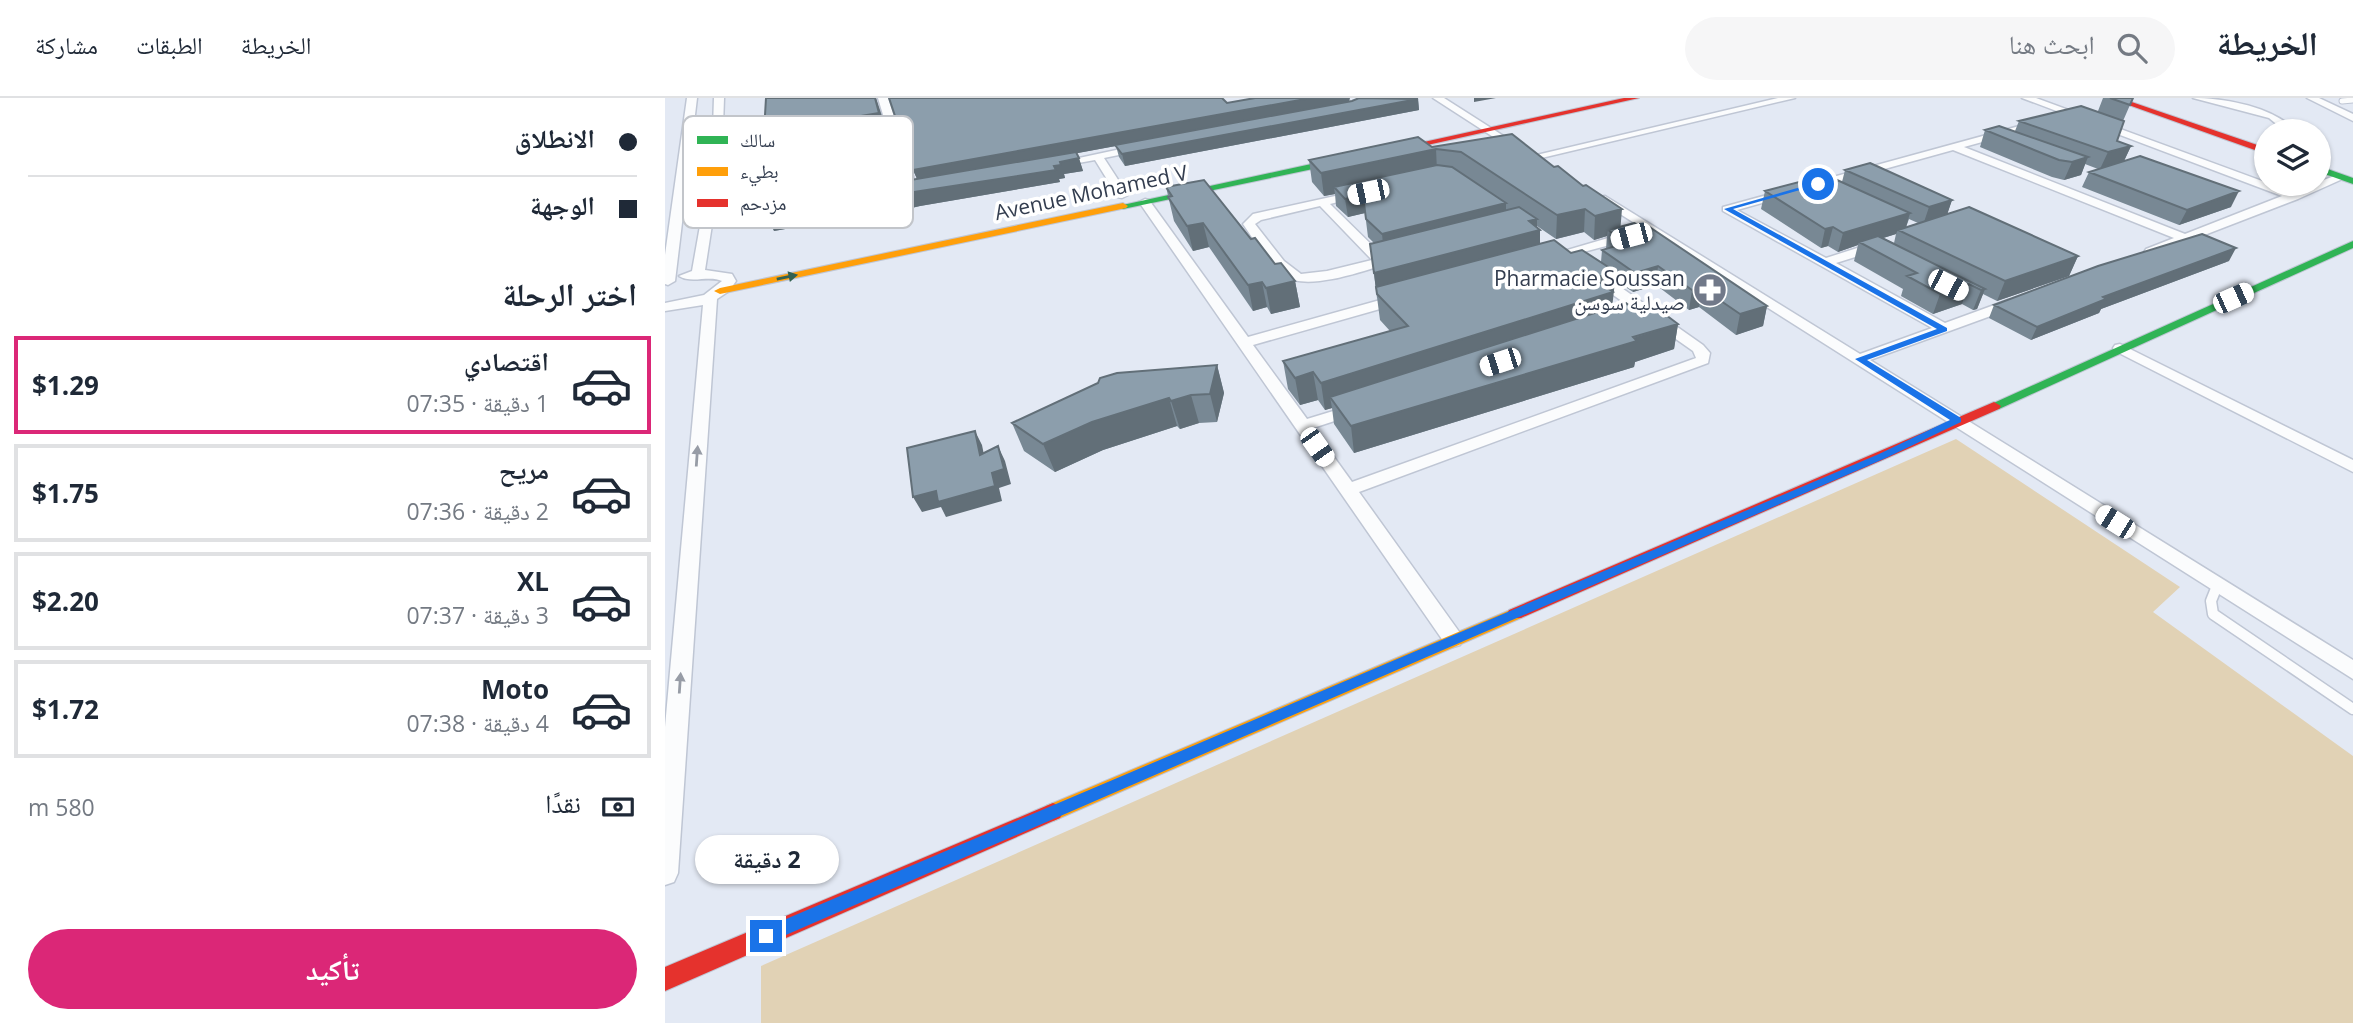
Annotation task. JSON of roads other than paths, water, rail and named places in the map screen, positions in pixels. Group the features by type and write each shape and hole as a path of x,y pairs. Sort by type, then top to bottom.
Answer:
{"street":[{"path":"690,116 692,98"},
{"path":"718,116 719,98"},
{"path":"883,98 888,116"},
{"path":"1438,98 1555,170"},
{"name":"Avenue Mohamed V","path":"715,294 1145,202 1591,98"},
{"name":"Avenue Mohamed V","path":"1480,126 1635,98"},
{"path":"1533,157 1790,98"},
{"path":"2027,98 2294,197"},
{"path":"2113,98 2254,146"},
{"path":"2198,98 2276,119"},
{"path":"2312,98 2353,118"},
{"path":"1944,329 1727,209 2072,115"},
{"path":"683,164 667,282 698,274 721,274 1371,144 1480,126"},
{"path":"1993,136 2016,145"},
{"path":"1044,166 1152,146"},
{"path":"1954,147 2185,238"},
{"path":"2159,156 2172,152"},
{"path":"1098,156 1122,195"},
{"path":"1862,172 1885,182"},
{"path":"2136,257 2347,179"},
{"path":"1818,184 1841,195"},
{"path":"2059,188 2073,184"},
{"path":"913,189 937,187"},
{"path":"1588,190 2353,671"},
{"path":"1373,191 1257,217 1249,224 1289,272 1299,278 1314,277 1406,254"},
{"path":"2234,201 2259,210"},
{"path":"1145,202 1453,639"},
{"path":"1322,202 1380,261"},
{"path":"698,274 706,228"},
{"path":"1537,261 1653,230"},
{"path":"1348,489 1703,360 1703,353 1542,239"},
{"path":"1824,263 1880,250 1898,240"},
{"path":"665,979 1882,456 2353,244"},
{"path":"665,307 715,294 729,281 721,274"},
{"path":"665,873 715,294"},
{"path":"1244,343 1417,295"},
{"path":"1860,359 1944,329 1991,306 2023,300"},
{"path":"1623,321 1649,313"},
{"path":"2120,348 2353,467"},
{"path":"1302,426 1379,401"}],"lane":[{"path":"2342,101 2353,100"},
{"path":"2217,586 2211,601 2213,614 2353,709"}],"place":[{"name":"Pharmacie Soussan صيدلية سوسن","path":"1710,290"}]}
